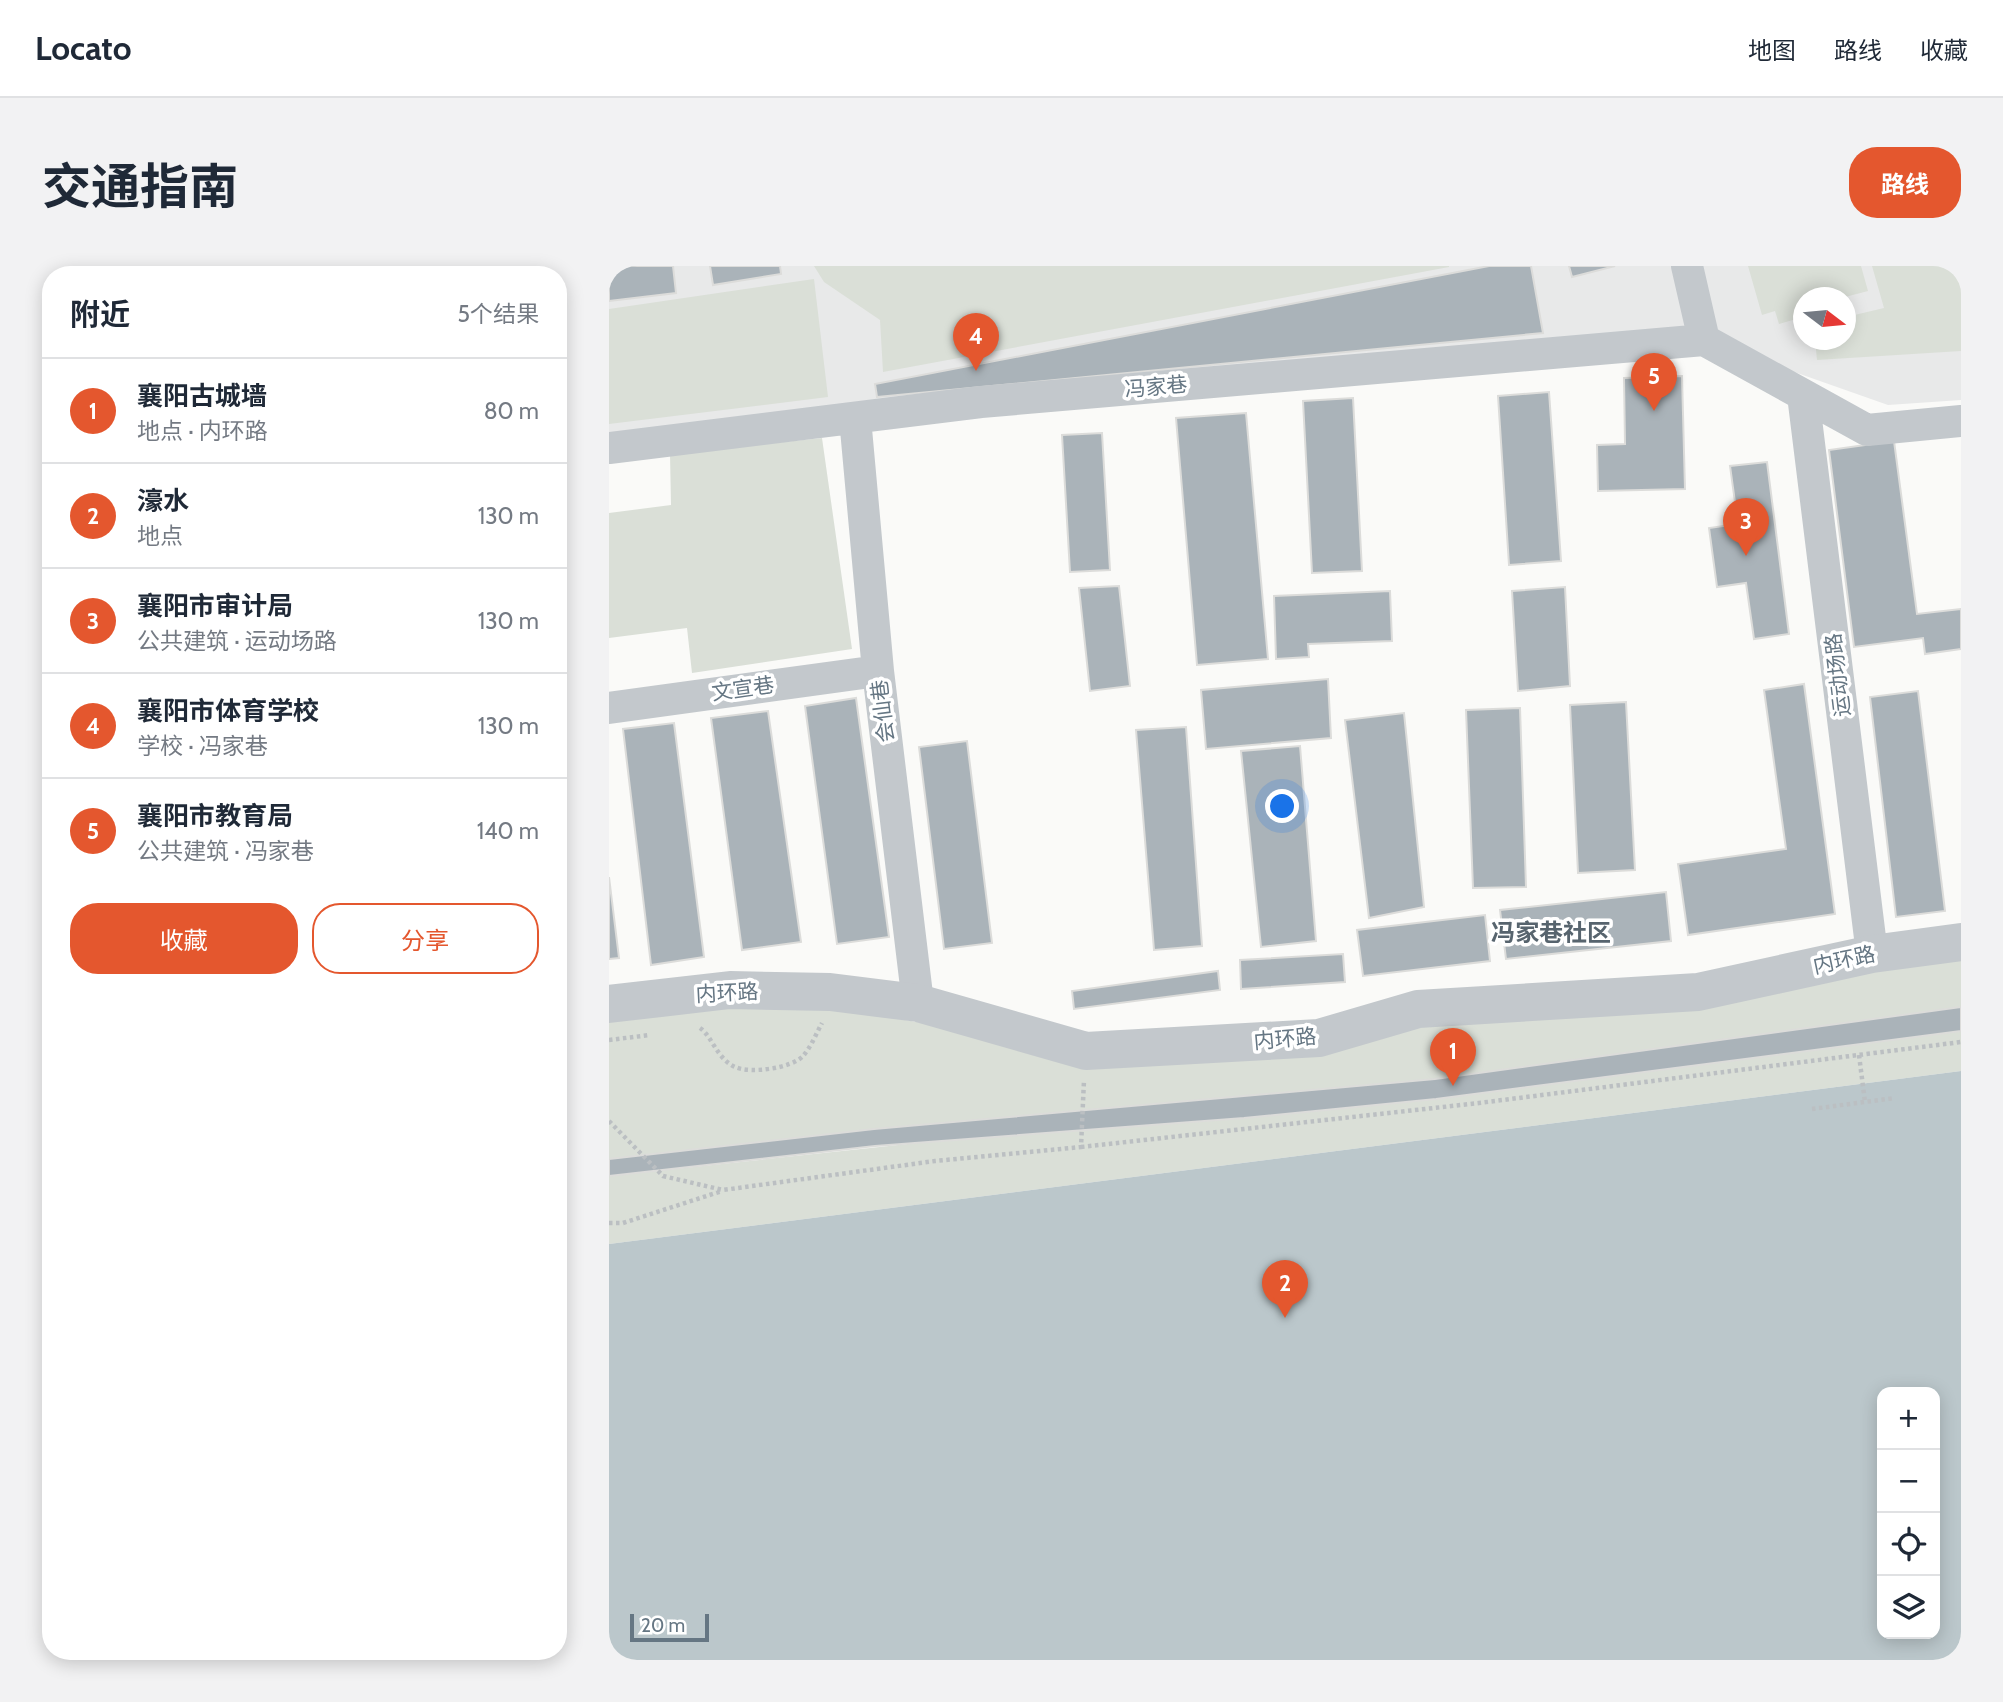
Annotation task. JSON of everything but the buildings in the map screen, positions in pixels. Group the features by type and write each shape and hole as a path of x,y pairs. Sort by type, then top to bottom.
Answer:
{"street":[{"path":"1687,266 1704,340 1867,430 1961,421"},
{"name":"冯家巷","path":"609,448 981,402 1704,340"},
{"name":"运动场路","path":"1803,395 1872,954"},
{"name":"会仙巷","path":"855,418 878,671 918,1003"},
{"name":"文宣巷","path":"609,708 878,671"},
{"name":"内环路","path":"609,1003 730,990 829,992 918,1003 1086,1051 1319,1038 1418,1009 1698,992 1872,954 1961,942"}],"path":[{"path":"689,1030 703,1028 715,1051 736,1068 782,1066 801,1058 826,1015 829,992"},
{"path":"609,1040 663,1033"},
{"path":"609,1223 624,1223 723,1191 935,1161 1492,1102 1961,1042"},
{"path":"1081,1147 1086,1051"},
{"path":"1859,1055 1865,1102"},
{"path":"1812,1109 1895,1098"},
{"path":"609,1121 663,1176 723,1191"}],"shaded area":[{"path":"609,266 1961,266 1961,400 1888,405 1704,340 609,448"},
{"path":"814,266 1449,267 883,372 880,320 824,282"},
{"path":"1748,266 1861,266 1868,291 1856,294 1856,287 1793,287 1793,320 1779,324 1775,311 1762,315"},
{"path":"1872,266 1961,266 1961,351 1817,360 1816,350 1856,350 1856,315 1884,308"},
{"path":"814,279 828,397 609,424 609,309"},
{"path":"822,438 852,649 692,673 687,628 609,638 609,513 671,505 670,454"},
{"path":"1961,942 1961,1007 1435,1079 874,1129 609,1159 609,1004 730,990 1086,1051"},
{"path":"1961,1031 1961,1071 609,1244 609,1176"},
{"path":"1961,1071 1961,1660 609,1660 609,1244"}],"place":[{"name":"襄阳市体育学校","path":"976,371"},
{"name":"襄阳市教育局","path":"1654,411"},
{"name":"襄阳市审计局","path":"1746,556"},
{"name":"襄阳古城墙","path":"1453,1086"},
{"name":"濠水","path":"1285,1318"}],"district":[{"name":"冯家巷社区","path":"1551,933"}]}
